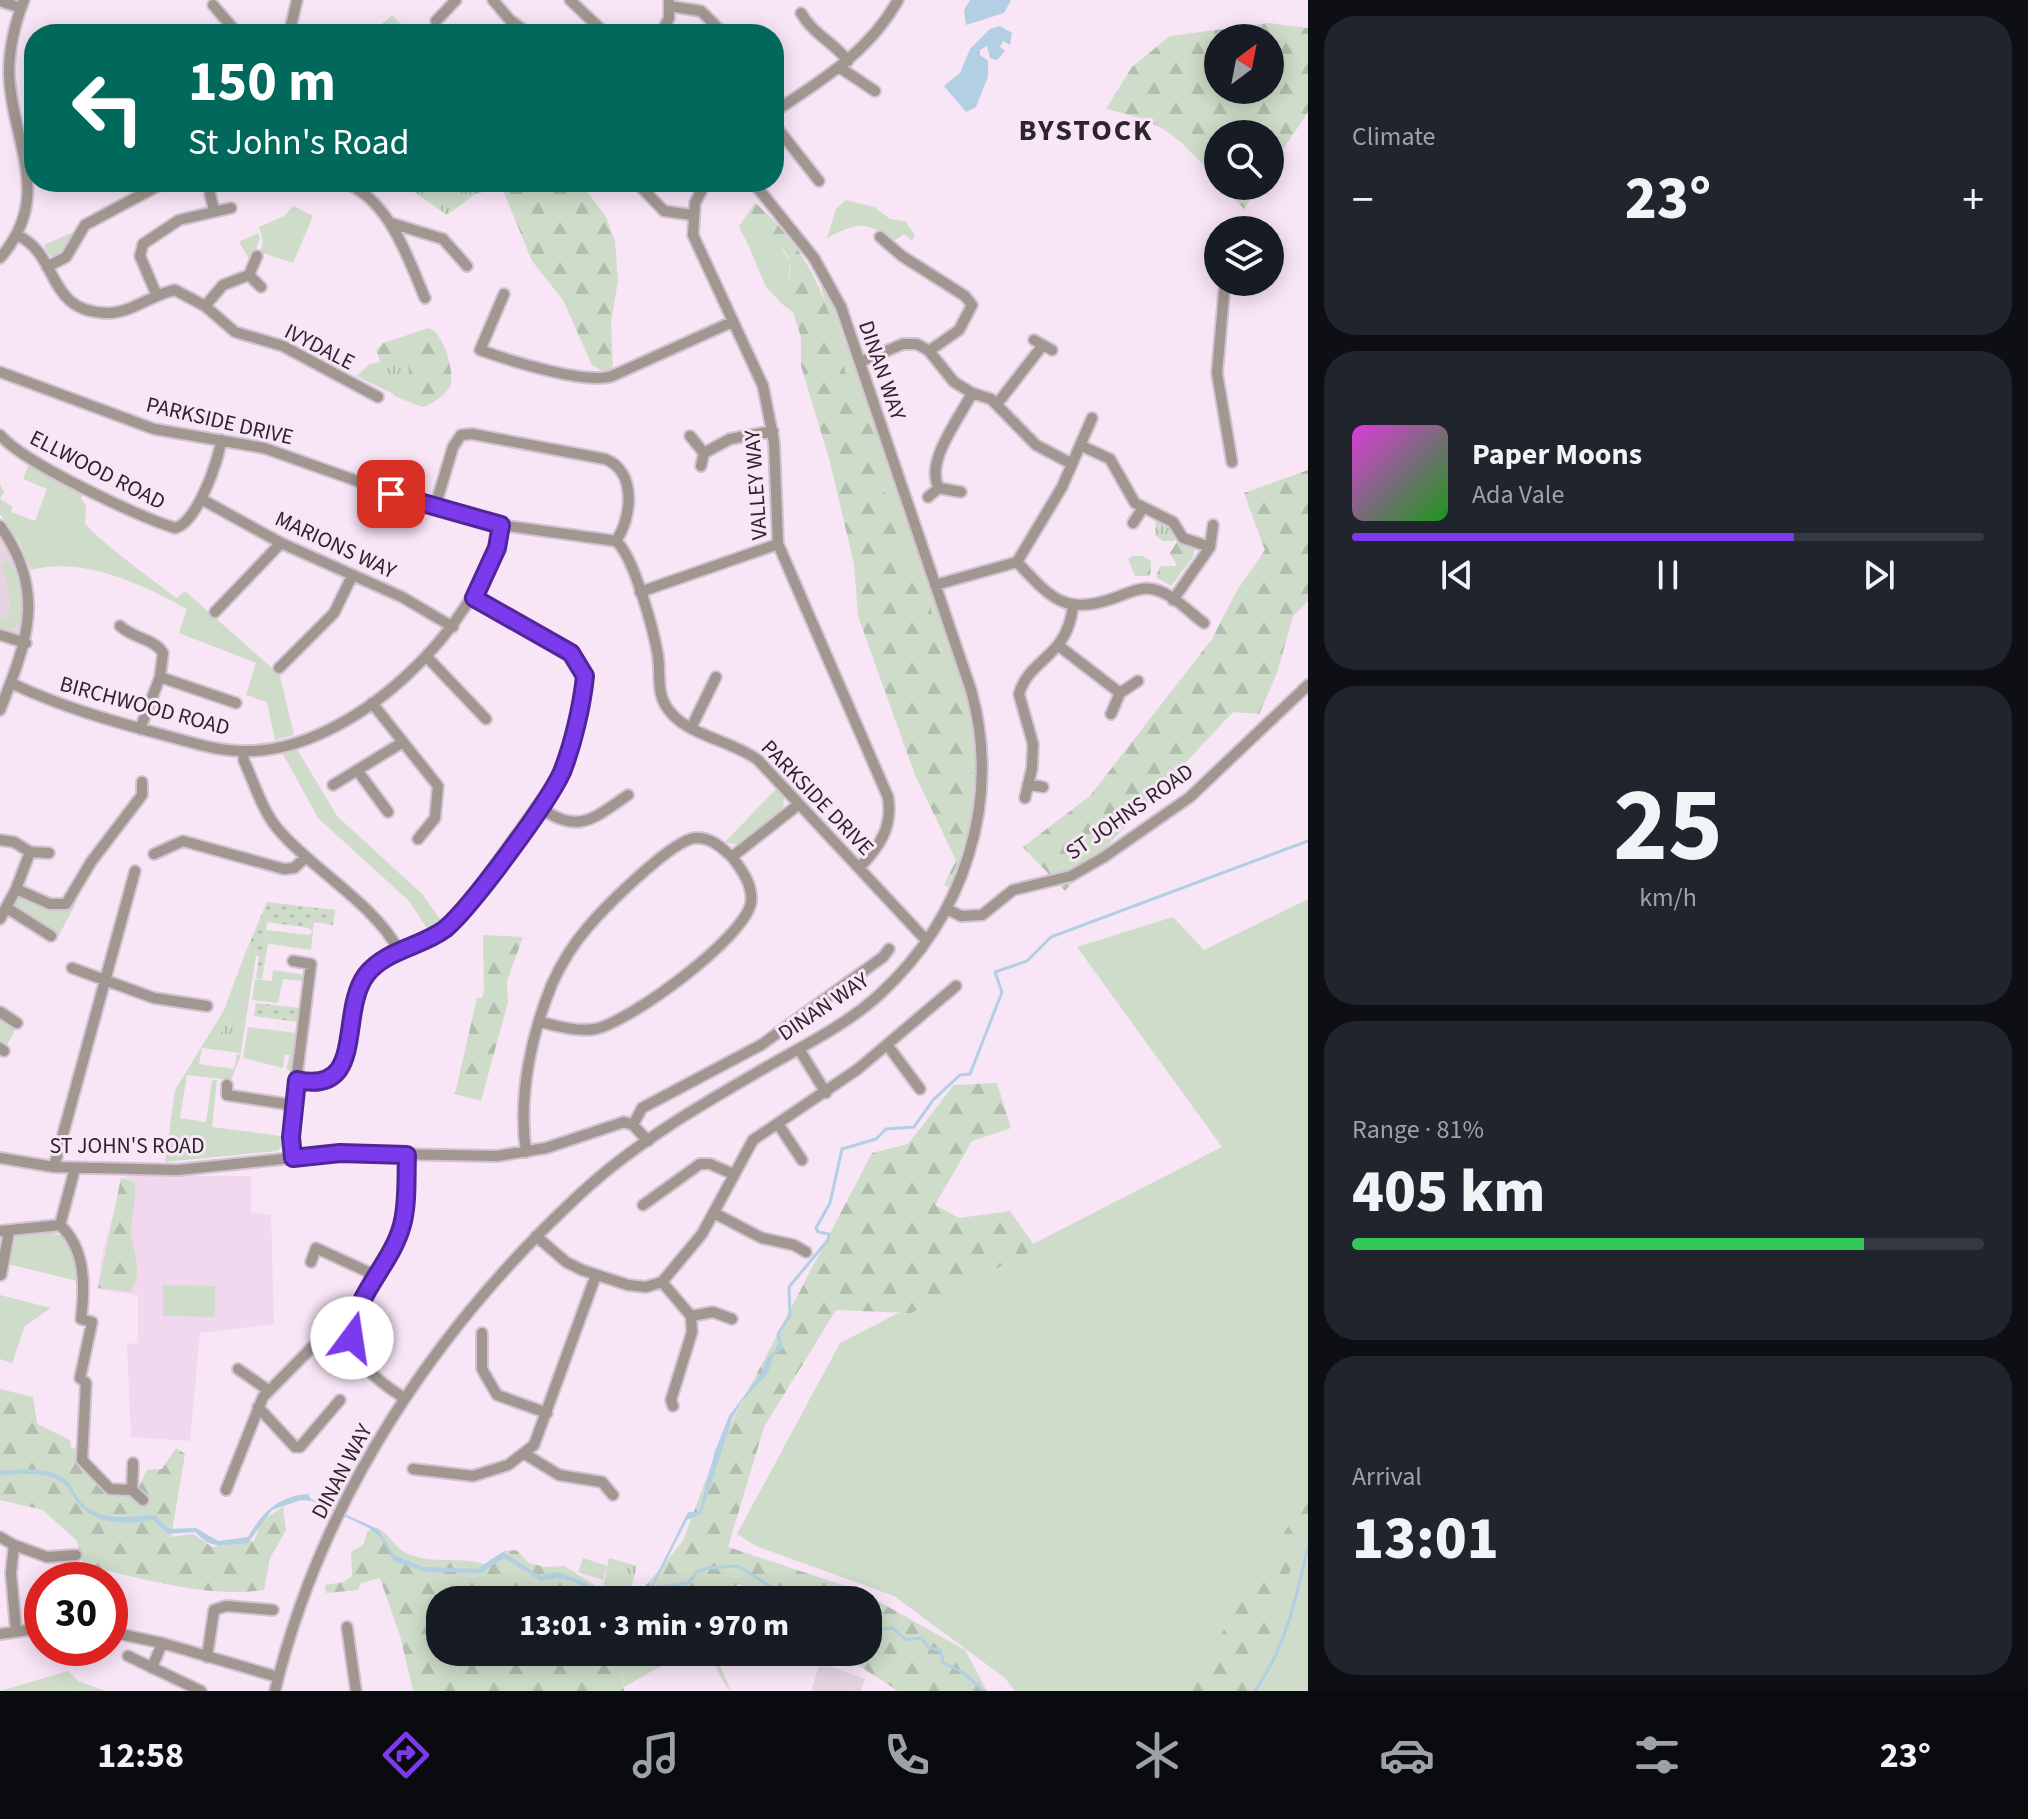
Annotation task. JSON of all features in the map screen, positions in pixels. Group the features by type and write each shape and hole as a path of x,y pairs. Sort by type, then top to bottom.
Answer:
{"street":[{"path":"291,24 297,0"},
{"path":"436,21 456,0"},
{"path":"493,0 514,24"},
{"path":"570,0 595,24"},
{"path":"784,105 844,64 879,30 898,0"},
{"path":"0,1 22,4 10,53 6,96 24,156"},
{"path":"664,24 669,3 701,11 714,24"},
{"path":"213,5 229,24"},
{"path":"801,10 813,32 831,41 844,64 875,91"},
{"path":"784,134 814,166 819,181"},
{"path":"0,258 17,235 29,192"},
{"path":"47,267 66,257 85,225 146,192"},
{"path":"360,192 391,223 425,298"},
{"path":"646,192 664,211 692,215 702,192"},
{"name":"DINAN WAY","path":"275,1691 327,1539 404,1398 463,1316 536,1236 580,1194 648,1141 799,1049 878,996 926,940 947,909 973,845 983,789 984,756 981,726 971,690 860,362 829,282 761,192"},
{"path":"210,194 214,210"},
{"path":"139,250 162,229 194,214 231,208"},
{"name":"VALLEY WAY","path":"692,215 698,250 763,386 773,431 778,544 888,797 889,826 874,853 859,868"},
{"path":"391,223 443,239 467,266"},
{"name":"IVYDALE","path":"17,235 36,246 62,294 91,311 120,311 175,290 205,306 235,332 283,346 378,397"},
{"path":"880,237 900,246 965,296 972,305 959,330 929,351"},
{"path":"126,245 139,250 157,296"},
{"path":"205,306 223,285 249,275 257,256"},
{"path":"249,275 261,287"},
{"path":"476,362 504,294"},
{"path":"1224,296 1217,373 1232,462"},
{"path":"480,350 539,369 605,378 732,322"},
{"path":"860,362 912,342 929,351 947,376 972,393 991,399 1036,445 1072,464"},
{"path":"997,404 1043,345"},
{"name":"PARKSIDE DRIVE","path":"0,372 154,429 221,440 308,462 372,489 435,507 501,525 616,541 625,551 640,592 658,653 662,698 670,713 691,728 752,755 926,940"},
{"path":"939,488 934,468 938,452 972,393"},
{"path":"935,585 1017,562 1032,542 1092,418"},
{"path":"701,466 704,453 730,439 773,431"},
{"path":"435,507 453,447 461,435 472,434 605,459 617,465 624,475 629,501 627,522 616,541"},
{"name":"ELLWOOD ROAD","path":"0,435 10,446 175,528 186,524 201,499 221,440"},
{"path":"690,436 704,453"},
{"path":"1080,445 1110,459 1128,495 1143,508 1173,522 1183,538 1210,547"},
{"path":"928,497 939,488 961,492"},
{"name":"MARIONS WAY","path":"201,499 281,543 402,597 453,627"},
{"path":"1133,523 1143,508"},
{"name":"BIRCHWOOD ROAD","path":"11,683 55,704 140,729 243,751 279,746 316,734 372,703 426,656 474,598 497,548 501,525"},
{"path":"1173,600 1210,547 1213,525"},
{"path":"0,526 12,544 25,580 30,607 26,643 0,710"},
{"path":"215,612 281,543"},
{"path":"640,592 778,544"},
{"path":"1017,562 1052,596 1073,607 1100,604 1149,588 1173,600 1204,623"},
{"path":"279,668 334,613 352,576"},
{"path":"297,1080 328,1080 340,1072 354,1001 367,973 399,951 439,933 457,918 562,772 585,676 571,653 474,598"},
{"path":"1025,798 1033,744 1019,694 1024,682 1059,646 1068,632 1073,607"},
{"path":"120,626 161,648 160,677 140,729"},
{"path":"0,635 26,643"},
{"path":"1059,646 1120,693"},
{"path":"426,656 486,719"},
{"path":"160,677 236,703"},
{"path":"691,728 716,677"},
{"path":"1111,714 1120,693 1138,681"},
{"name":"ST JOHNS ROAD","path":"947,909 961,916 982,915 1013,890 1071,876 1104,857 1190,797 1308,685"},
{"path":"372,703 438,786 435,818 418,839"},
{"path":"333,785 403,742"},
{"path":"243,751 244,761 273,824 305,858 374,919 399,951"},
{"path":"357,770 388,812"},
{"path":"16,889 50,904 69,902 91,862 142,795 142,782"},
{"path":"1028,784 1043,787"},
{"path":"539,807 558,820 577,824 598,816 628,795"},
{"path":"732,857 799,804"},
{"path":"526,1152 523,1131 526,1091 540,1022 553,982 579,939 676,845 697,838 710,840 732,857 747,879 751,901 742,923 707,956 645,1005 614,1022 578,1030 540,1022"},
{"path":"0,840 14,842 30,852 49,853"},
{"path":"154,854 183,841 284,869 294,868 305,858"},
{"path":"0,919 30,852"},
{"path":"54,1167 135,871"},
{"path":"7,908 51,936"},
{"path":"648,1141 633,1125 642,1108 761,1045 859,975 889,949"},
{"path":"293,961 311,964 293,1105 293,1158"},
{"path":"72,968 154,998 207,1006"},
{"path":"536,1236 566,1262 596,1275 637,1286 662,1282 689,1252 714,1213 753,1140 826,1093 888,1046 957,986"},
{"path":"0,1012 17,1023"},
{"path":"888,1046 920,1089"},
{"path":"799,1049 826,1093"},
{"path":"227,1085 227,1095 293,1105"},
{"name":"ST JOHN'S ROAD","path":"0,1158 54,1167 178,1170 340,1153 471,1157 526,1152 616,1124 633,1125"},
{"path":"778,1124 795,1157"},
{"path":"404,1398 355,1355 352,1329 356,1307 377,1276 402,1225 407,1155"},
{"path":"643,1205 700,1164 710,1164 733,1174"},
{"path":"60,1225 75,1168"},
{"path":"714,1213 762,1238 794,1245 806,1252"},
{"path":"1,1275 4,1232 60,1225"},
{"path":"60,1225 79,1251 78,1267 86,1291 81,1319 92,1322 80,1378 86,1383 82,1460 110,1489 132,1490 143,1500"},
{"path":"311,1262 310,1245 377,1276"},
{"path":"413,1469 473,1476 508,1465 534,1445 596,1275"},
{"path":"662,1282 691,1316 692,1332 671,1400 673,1406"},
{"path":"691,1316 713,1312 732,1319"},
{"path":"226,1490 258,1407 268,1390 329,1330 352,1329"},
{"path":"482,1333 482,1369 497,1395 547,1413"},
{"path":"238,1369 268,1390"},
{"path":"258,1407 295,1447 300,1447 340,1400"},
{"path":"525,1454 559,1475 602,1482 613,1495"},
{"path":"132,1490 133,1463"},
{"path":"0,1537 47,1557 76,1555"},
{"path":"14,1545 16,1631"},
{"path":"0,1593 13,1592"},
{"path":"207,1657 214,1610 226,1606 273,1610"},
{"path":"347,1627 356,1691"},
{"path":"0,1634 24,1630"},
{"path":"128,1636 278,1677"},
{"path":"152,1668 162,1643"},
{"path":"128,1656 201,1691"}],"shaded area":[{"path":"0,535 19,574 25,610 24,639 0,632"},
{"path":"125,1176 251,1176 251,1212 271,1215 274,1324 200,1333 190,1441 131,1437 127,1344 138,1343 138,1295 97,1289 104,1245"},
{"path":"819,1666 828,1666 865,1679 861,1691 811,1691"}],"green space":[{"path":"392,15 401,24 383,24"},
{"path":"1284,25 1308,28 1308,112 1284,148 1284,120 1204,120 1204,166 1170,133 1143,120 1106,109 1132,67 1170,36 1204,31 1204,104 1284,104"},
{"path":"414,192 474,192 447,215"},
{"path":"504,192 587,192 606,217 615,241 618,281 611,322 613,371 606,373 592,365 563,300 532,261"},
{"path":"846,200 874,207 890,219 905,221 915,235 912,241 904,234 895,240 862,226 827,238 836,209"},
{"path":"1235,200 1250,200 1244,209"},
{"path":"755,203 796,247 822,294 853,402 863,411 878,443 873,462 895,517 904,556 910,566 922,571 943,660 969,714 974,796 965,816 963,849 947,887 944,885 956,860 915,775 858,616 854,564 830,462 801,366 801,337 793,312 783,305 787,302 789,259 776,239 762,231 755,235 749,247 739,226"},
{"path":"293,206 313,216 293,263 260,252 263,242 259,227 284,216"},
{"path":"78,230 57,259 48,254 44,245"},
{"path":"763,231 776,236 790,263 787,302 783,305 766,287 749,247 755,234"},
{"path":"258,233 260,238 251,262 239,242"},
{"path":"826,286 970,703 976,751 975,797 960,866 951,889 947,887 963,849 965,816 974,796 969,714 943,660 922,571 910,566 904,556 895,517 873,462 877,443 853,402 821,287"},
{"path":"429,328 439,336 446,352 451,384 439,398 422,407 394,396 376,350 383,343"},
{"path":"407,356 409,373 400,397 356,376 370,364"},
{"path":"28,466 84,492 81,499 86,505 85,523 91,530 177,598 185,591 280,676 294,735 275,740 267,702 246,695 256,663 179,633 187,609 151,590 92,570 51,567 31,570 19,542 0,514 0,499 13,507 11,512 35,521 47,489 23,479"},
{"path":"1308,470 1308,601 1293,616 1277,673 1259,714 1233,712 1065,891 1023,847 1090,796 1212,639 1236,592 1265,550 1244,493"},
{"path":"1156,519 1170,525 1177,538 1163,541 1155,535"},
{"path":"1179,539 1195,549 1193,557 1171,586 1156,577 1160,566 1177,566 1170,553"},
{"path":"1142,556 1151,561 1150,576 1135,576 1128,559"},
{"path":"8,560 17,575 23,612 23,618 10,632 0,629 0,617 8,619 9,605 7,581 0,565"},
{"path":"297,749 337,816 422,894 442,922 428,930 409,901 318,818 283,754"},
{"path":"777,788 784,797 783,810 738,845 725,842"},
{"path":"19,895 59,910 77,901 58,937 14,905"},
{"path":"1308,899 1308,1691 1015,1691 1005,1678 894,1596 882,1592 882,1586 866,1586 756,1546 737,1534 840,1343 1222,1147 1077,947 1173,917 1204,950"},
{"path":"267,902 335,910 333,925 314,922 313,932 309,928 267,922 264,942 268,943 262,979 256,978 259,956 245,954"},
{"path":"266,930 308,935 313,932 311,950 264,943"},
{"path":"483,935 523,937 507,981 508,1002 481,1101 455,1094 477,998 482,998 484,992"},
{"path":"245,954 256,956 245,1025 225,1020 219,1043 241,1050 241,1053 202,1048 199,1064 234,1069 237,1054 241,1055 231,1080 187,1075 180,1118 206,1122 212,1080 217,1080 212,1127 280,1136 284,1137 285,1144 277,1151 165,1162 175,1090 224,1010"},
{"path":"273,970 301,974 304,981 283,979 278,1003 252,1000 255,979 272,981"},
{"path":"256,1003 300,1008 298,1022 254,1016"},
{"path":"0,1015 17,1026 6,1047 0,1043"},
{"path":"225,1020 245,1025 241,1050 218,1043"},
{"path":"248,1027 297,1033 291,1079 286,1069 290,1055 285,1055 283,1068 243,1058"},
{"path":"997,1083 1011,1128 972,1141 935,1205 959,1218 1010,1211 1036,1248 911,1313 836,1310 764,1427 728,1547 845,1586 644,1586 683,1541 717,1450 872,1153 908,1144 954,1085"},
{"path":"121,1178 135,1182 131,1234 137,1270 130,1292 98,1288"},
{"path":"51,1232 65,1239 74,1251 77,1281 8,1264 16,1235"},
{"path":"163,1285 215,1286 215,1317 163,1316"},
{"path":"0,1295 51,1308 25,1326 12,1363 0,1359"},
{"path":"0,1389 33,1397 37,1424 70,1440 71,1448 77,1449 75,1458 113,1494 147,1499 138,1488 147,1470 162,1469 176,1448 185,1454 171,1537 193,1534 212,1547 254,1541 263,1520 283,1507 286,1530 270,1558 264,1590 220,1592 128,1576 128,1562 82,1562 77,1541 43,1510 0,1500"},
{"path":"1308,1494 1308,1513 1252,1691 1186,1691"},
{"path":"377,1528 415,1557 484,1564 504,1551 516,1550 529,1563 545,1567 564,1566 596,1586 426,1586 426,1666 620,1666 624,1691 413,1691 401,1639 380,1578 361,1583 358,1590 326,1593 325,1585 344,1582 352,1576 351,1552 363,1545 368,1531"},
{"path":"583,1558 607,1566 603,1580 578,1572"},
{"path":"609,1558 637,1566 631,1586 603,1586"},
{"path":"882,1603 965,1650 987,1691 898,1691 860,1666 882,1666"},
{"path":"620,1666 662,1666 655,1669 624,1687"},
{"path":"715,1666 720,1666 731,1691"},
{"path":"68,1671 78,1681 105,1691 0,1691"}],"water":[{"path":"970,0 1011,0 1004,13 966,25 964,10"},
{"path":"1000,26 1012,33 1010,45 1003,41 1000,47 1005,51 997,60 990,58 987,46 980,50 980,55 988,61 988,77 976,107 966,112 944,86 960,73 970,49 990,29"},
{"path":"779,1340 784,1348 773,1356 768,1373 742,1401 732,1419 701,1514 687,1520 651,1586 688,1512 699,1512 715,1451 729,1416 762,1372 767,1358 778,1348"},
{"path":"0,1471 47,1471 66,1480 84,1505 100,1514 123,1517 155,1515 169,1529 196,1528 218,1541 248,1537 272,1507 288,1498 308,1494 311,1499 378,1529 394,1555 423,1567 477,1569 503,1552 541,1576 558,1572 588,1586 563,1579 541,1581 504,1558 481,1573 426,1572 394,1561 381,1538 369,1528 312,1501 301,1500 272,1510 248,1543 219,1546 206,1542 195,1532 168,1534 153,1520 112,1522 93,1516 77,1502 67,1486 55,1478 32,1474 0,1475"}],"waterway":[{"path":"780,1342 778,1334 790,1315 789,1287 828,1240 829,1234 818,1232 816,1228 830,1203 842,1149 876,1139 886,1129 914,1127 933,1100 960,1075 970,1074 1002,992 995,972 1027,961 1051,937 1308,841"},
{"path":"1255,1691 1282,1640 1308,1547"},
{"path":"666,1586 688,1583 697,1572 708,1568 738,1566 770,1586"},
{"path":"882,1629 893,1628 906,1640 921,1638 928,1647 941,1651 943,1663 961,1671 984,1691"}],"district":[{"name":"BYSTOCK","path":"1086,130"}],"route":[{"path":"352,1338 356,1307 389,1257 402,1225 407,1155 340,1153 293,1158 291,1137 297,1080 328,1080 337,1076 343,1066 354,1001 367,973 399,951 439,933 469,904 562,772 585,681 578,660 571,653 474,598 497,548 501,525 391,494"}]}
